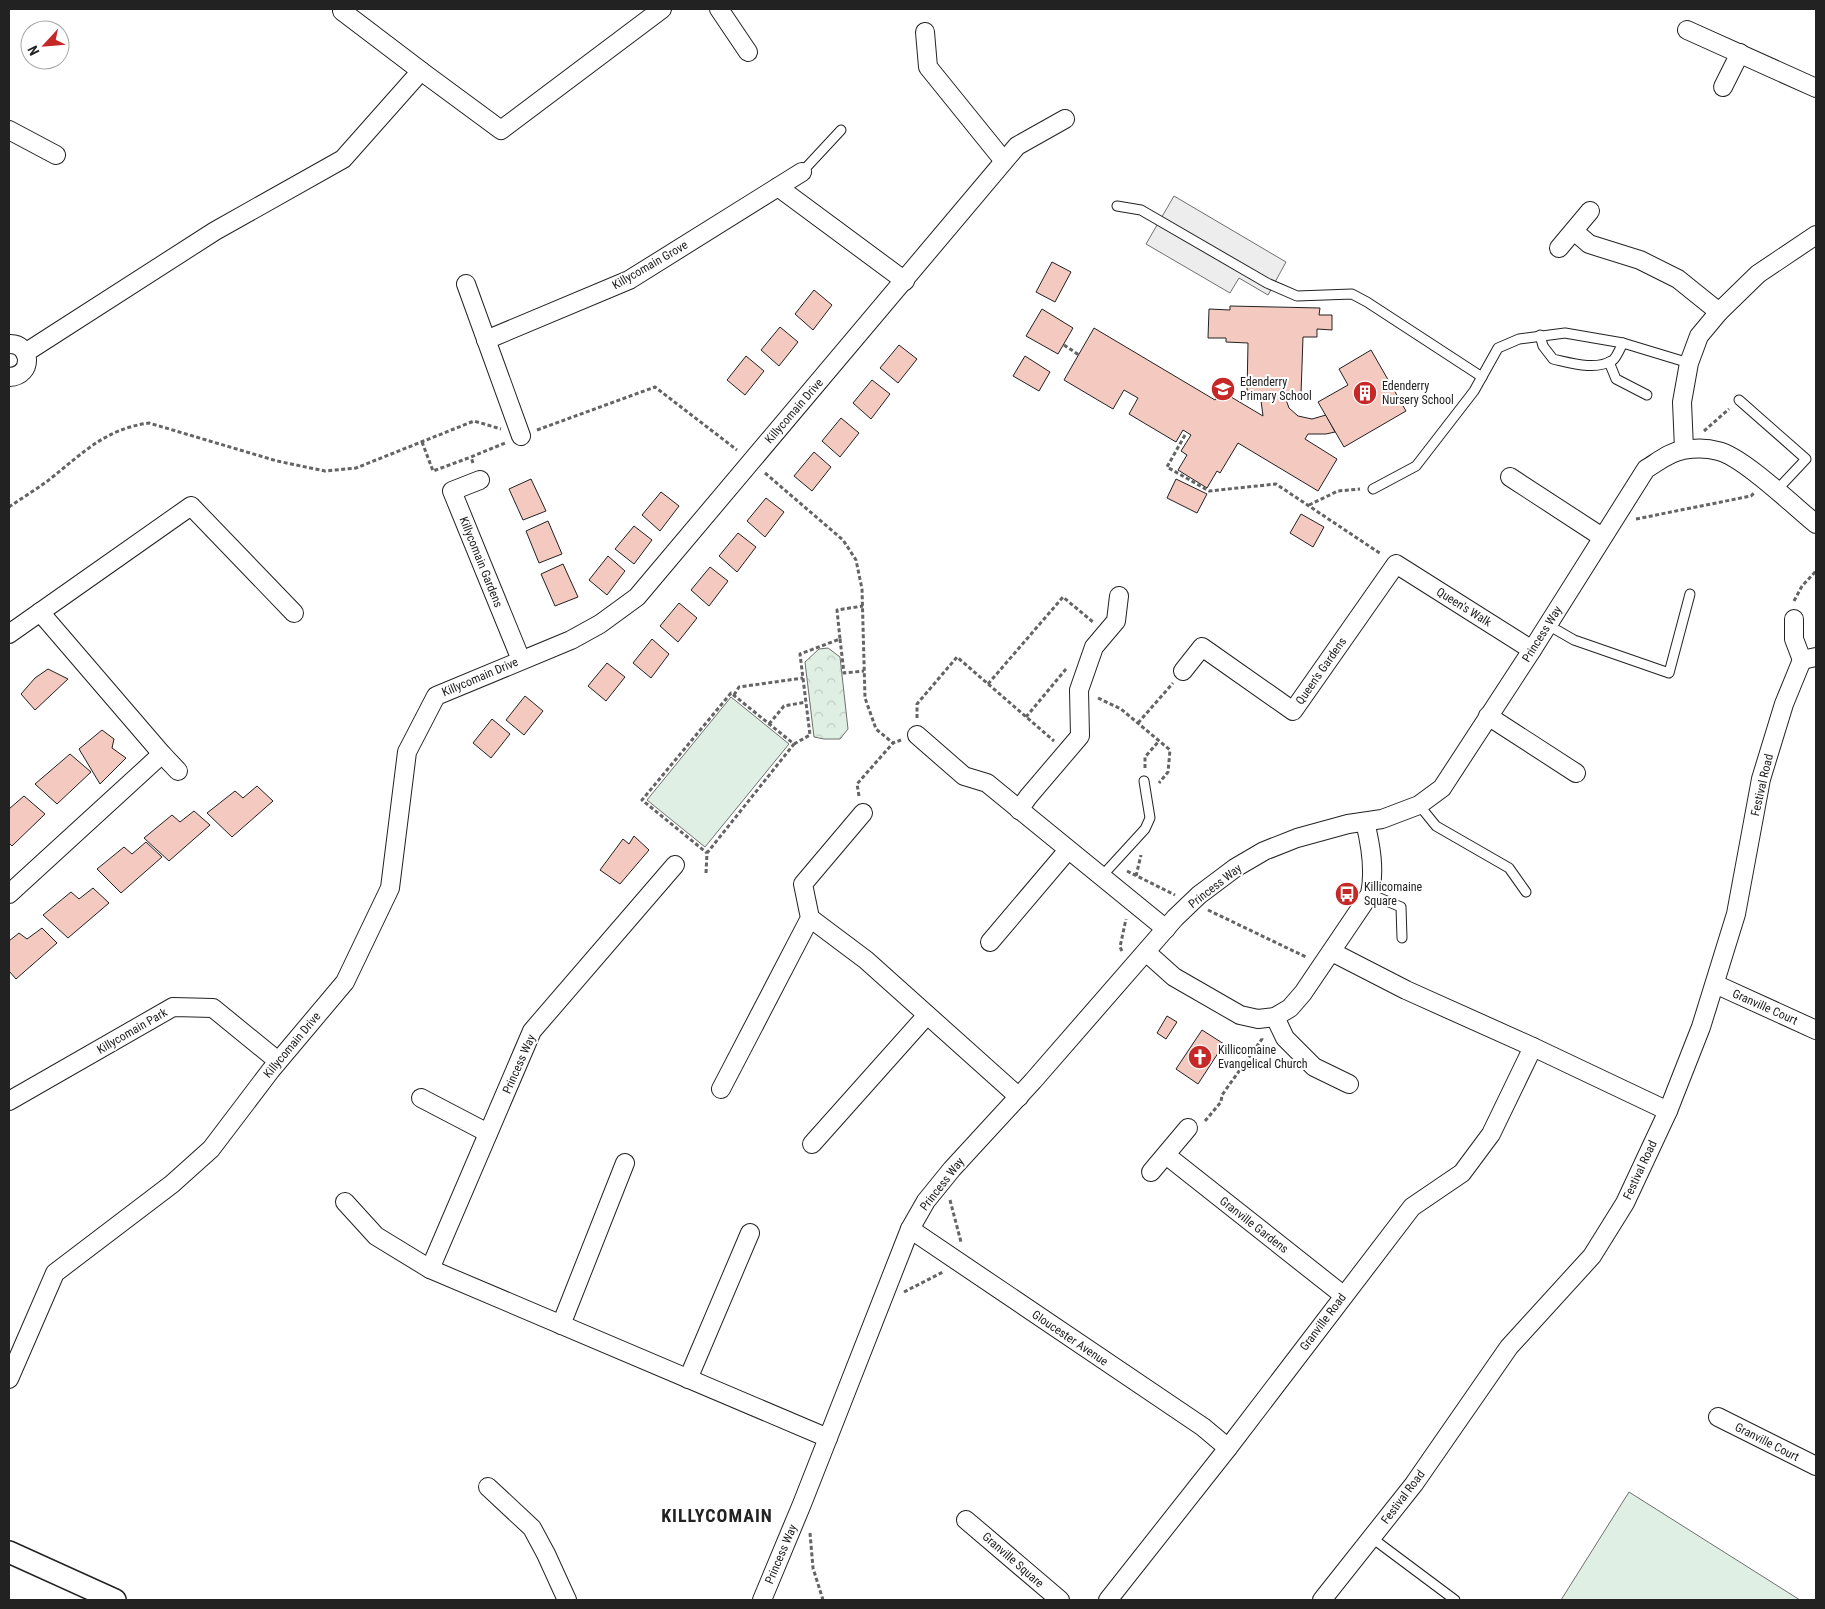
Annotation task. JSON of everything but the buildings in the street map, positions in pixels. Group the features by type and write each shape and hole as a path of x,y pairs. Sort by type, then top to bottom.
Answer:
{"street":[{"path":"342,11 501,130 662,9"},
{"path":"719,9 748,52"},
{"path":"1687,30 1816,88"},
{"path":"925,32 928,67 1004,162"},
{"path":"1723,87 1740,53"},
{"path":"26,353 215,231 343,159 421,71"},
{"name":"Killycomain Drive","path":"9,1379 15,1350 55,1273 172,1184 211,1149 278,1061 345,982 390,888 407,752 436,696 571,640 600,624 638,597 1017,146 1065,119"},
{"path":"9,130 56,155"},
{"name":"Killycomain Grove","path":"486,340 628,280 802,172"},
{"path":"778,187 905,281"},
{"path":"1559,248 1590,211"},
{"path":"1574,231 1589,244 1640,260 1678,279 1719,312"},
{"path":"1684,450 1682,402 1689,363 1699,336 1719,312 1758,274 1816,235"},
{"path":"466,284 521,436"},
{"path":"9,344 18,346 26,353 27,358 25,369 16,376 9,376"},
{"name":"Princess Way","path":"762,1600 802,1504 910,1229 926,1201 1199,894 1235,868 1264,851 1297,838 1348,824 1382,819 1419,805 1442,788 1646,469 1670,454 1684,450 1719,451 1738,460 1816,524"},
{"path":"1510,477 1602,537"},
{"name":"Killycomain Gardens","path":"480,480 452,491 521,660"},
{"path":"9,634 191,506 294,613"},
{"name":"Queen's Walk","path":"1396,564 1532,650"},
{"name":"Queen's Gardens","path":"1183,671 1202,647 1293,711 1396,564"},
{"path":"1019,810 1028,796 1080,736 1079,690 1094,647 1116,621 1119,596"},
{"path":"40,612 178,771"},
{"name":"Festival Road","path":"1322,1600 1414,1484 1509,1347 1592,1256 1626,1203 1668,1111 1701,1027 1736,914 1761,779 1784,704 1809,659 1794,639 1794,619"},
{"path":"1488,716 1576,772"},
{"path":"917,735 964,776 987,783 1068,850 1107,871 1166,930"},
{"path":"9,894 162,754"},
{"path":"721,1089 810,918 803,884 863,813"},
{"path":"1146,952 1174,977 1240,1015 1266,1018 1290,1008 1303,993 1370,894 1373,879 1372,863 1364,822"},
{"path":"990,942 1068,850"},
{"name":"Princess Way","path":"430,1269 532,1031 675,865"},
{"path":"810,918 866,960 1019,1097"},
{"path":"1327,958 1406,990 1668,1111"},
{"name":"Granville Court","path":"1715,984 1816,1030"},
{"name":"Killycomain Park","path":"9,1101 173,1007 213,1008 278,1061"},
{"path":"812,1144 927,1015"},
{"path":"1266,1018 1314,1067 1349,1084"},
{"name":"Granville Road","path":"1108,1600 1228,1448 1412,1207 1462,1173 1492,1134 1532,1047"},
{"path":"421,1098 488,1133"},
{"path":"1151,1172 1188,1128"},
{"name":"Granville Gardens","path":"1166,1155 1343,1295"},
{"path":"561,1325 625,1163"},
{"path":"345,1202 376,1236 430,1269 828,1438"},
{"name":"Gloucester Avenue","path":"910,1229 1203,1428 1228,1448"},
{"path":"688,1379 750,1233"},
{"name":"Granville Court","path":"1718,1417 1816,1466"},
{"path":"488,1486 532,1528 567,1600"},
{"name":"Granville Square","path":"966,1520 1060,1600"},
{"path":"9,1552 115,1600"}],"lane":[{"path":"802,172 841,130"},
{"path":"1117,206 1141,210 1267,283 1297,296 1352,294 1482,378"},
{"path":"1373,489 1416,466 1474,391 1498,348 1519,338 1565,333 1623,343 1689,363"},
{"path":"1540,335 1543,346 1553,360 1580,365 1602,365 1614,360 1623,343"},
{"path":"1609,362 1616,379 1647,395"},
{"path":"1739,400 1806,459 1771,487"},
{"path":"1548,625 1574,640 1669,673 1690,594"},
{"path":"1107,871 1145,828 1150,818 1144,781"},
{"path":"1419,805 1436,826 1509,868 1526,892"},
{"path":"1370,894 1401,907 1402,938"},
{"path":"1372,1538 1455,1600"}],"path":[{"path":"1064,345 1079,354"},
{"path":"422,442 433,471 471,458 521,436 655,387 751,461 843,540 856,560 862,589 865,698 876,729 893,743"},
{"path":"1684,450 1739,400"},
{"path":"9,507 48,480 98,441 121,430 149,423 277,461 325,471 356,468 474,421 521,436"},
{"path":"1185,435 1167,467 1209,491 1276,484 1396,564"},
{"path":"471,458 480,480"},
{"path":"1616,515 1635,520 1751,496 1771,487"},
{"path":"1309,505 1338,491 1373,489"},
{"path":"1794,619 1789,608 1802,586 1816,570"},
{"path":"988,684 1063,597 1106,633"},
{"path":"863,606 837,610 844,673 864,671"},
{"path":"706,873 707,853 794,744 810,735 800,654 840,639"},
{"path":"1026,717 1084,648 1094,647"},
{"path":"863,813 857,784 893,743 917,735 917,704 957,657 1067,752"},
{"path":"1138,724 1183,671"},
{"path":"734,695 739,687 803,678"},
{"path":"1079,690 1121,708 1170,750 1168,772 1147,796"},
{"path":"707,853 642,800 731,693 794,744"},
{"path":"769,724 784,706 806,702"},
{"path":"1144,781 1145,757 1159,740"},
{"path":"1107,871 1192,902 1327,958"},
{"path":"1188,1128 1201,1125 1221,1102 1222,1095 1262,1039 1266,1018"},
{"path":"884,1296 903,1293 961,1264 962,1247 944,1179"},
{"path":"802,1504 809,1522 813,1568 823,1600"}],"green space":[{"path":"828,648 840,657 848,729 840,739 814,737 805,662 819,649"},
{"path":"731,697 789,744 705,847 647,800"},
{"path":"1629,1492 1800,1600 1561,1600"}],"shaded area":[{"path":"1174,196 1286,262 1268,295 1239,278 1230,293 1146,244"}],"place":[{"name":"Edenderry Primary School","path":"1223,389"},
{"name":"Edenderry Nursery School","path":"1365,393"},
{"name":"Killicomaine Square","path":"1347,894"},
{"name":"Killicomaine Evangelical Church","path":"1200,1057"}],"district":[{"name":"KILLYCOMAIN","path":"717,1515"}]}
